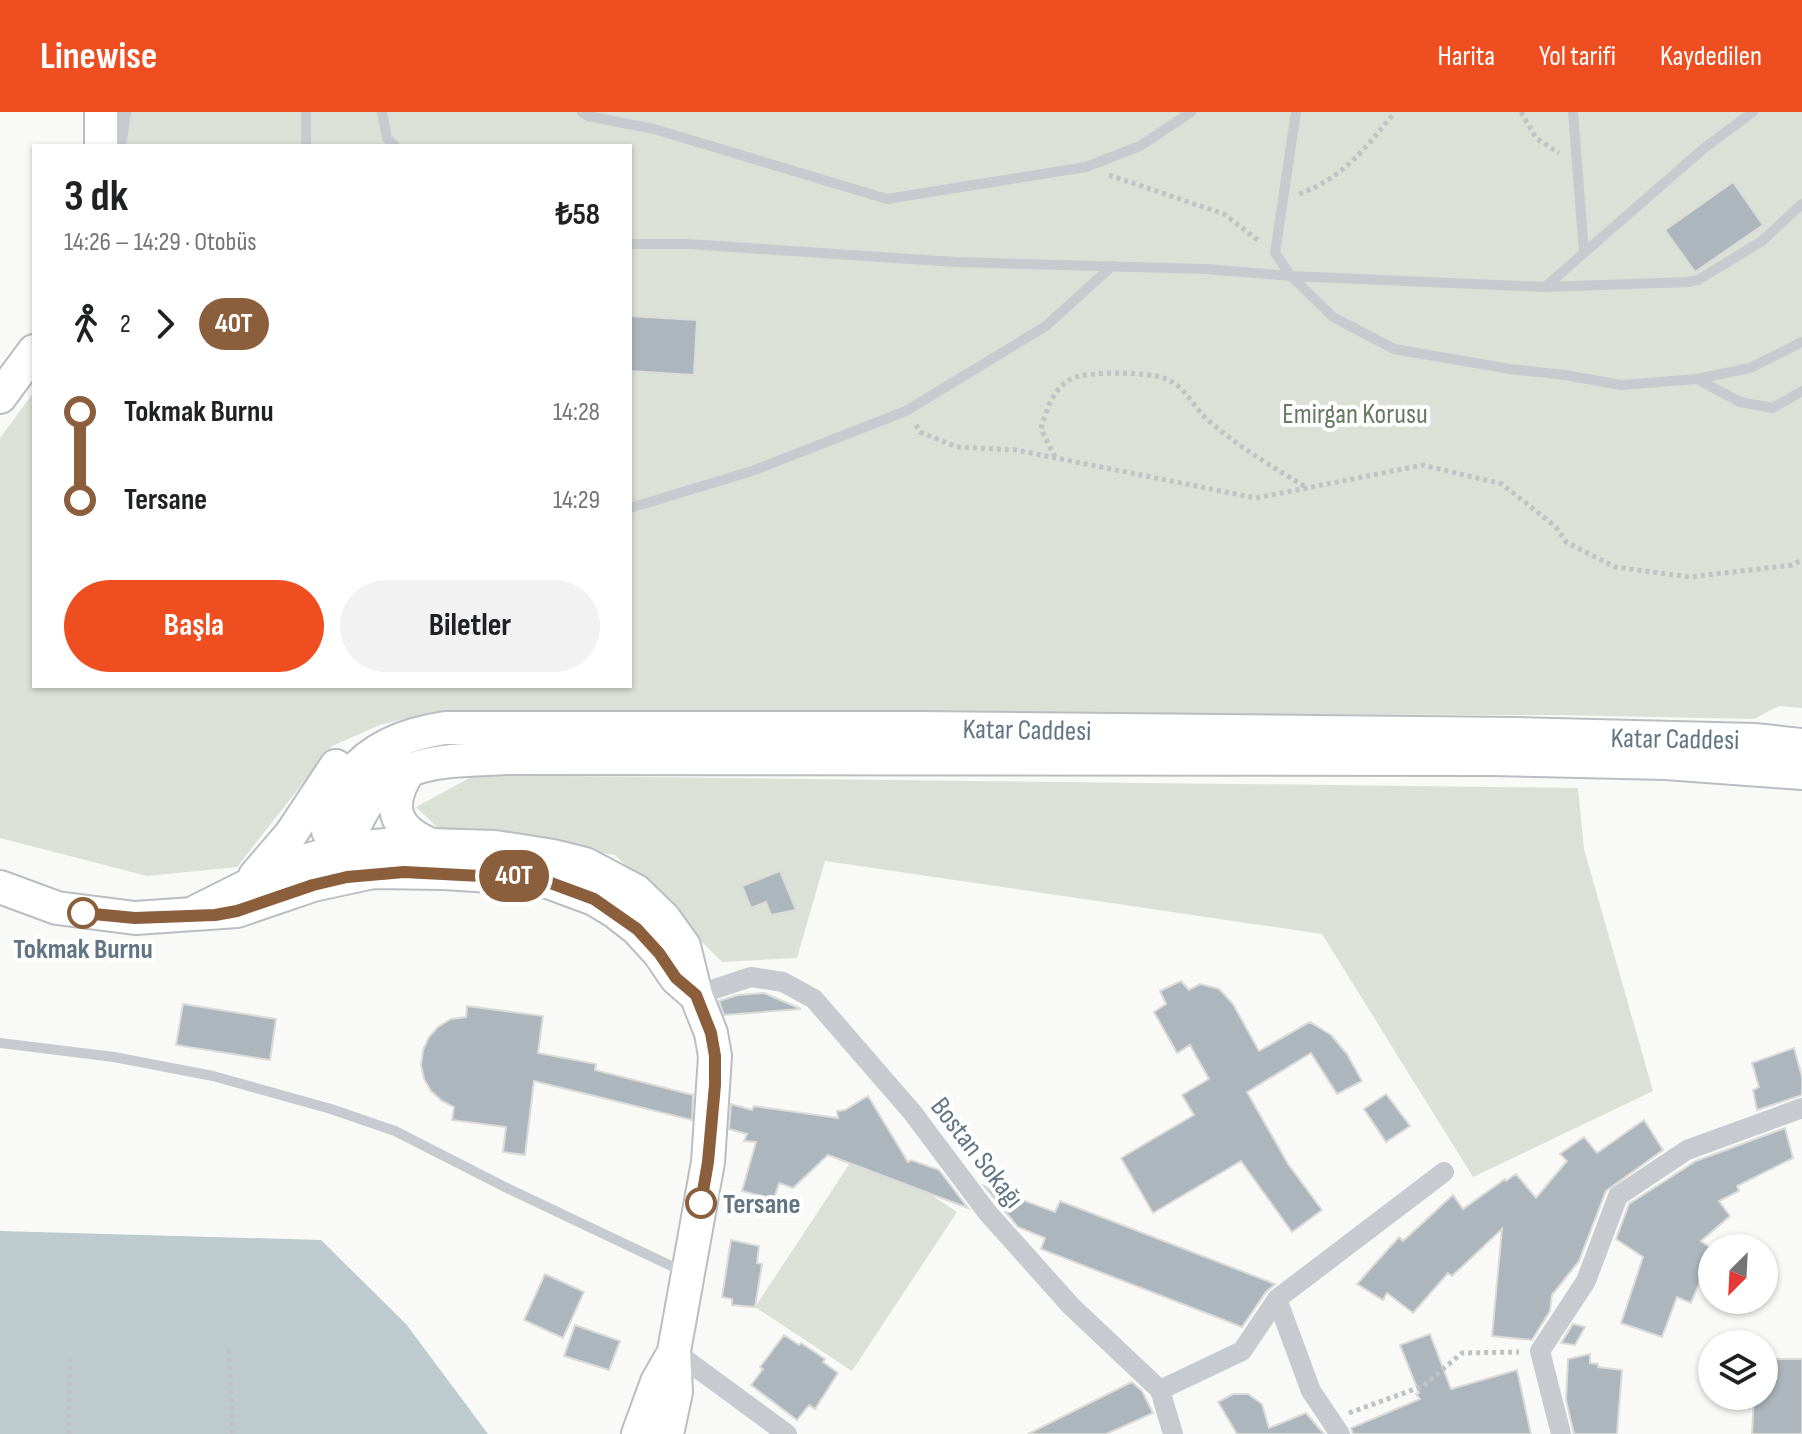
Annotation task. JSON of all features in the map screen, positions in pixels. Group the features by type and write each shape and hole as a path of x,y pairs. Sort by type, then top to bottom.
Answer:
{"main road":[{"path":"101,112 101,144"},
{"path":"0,397 32,354"},
{"name":"Katar Caddesi","path":"344,864 328,831 339,793 366,759 388,743 445,728 935,728 1516,734 1754,740 1802,745"},
{"path":"245,886 291,834 348,752 390,737 410,735"},
{"name":"Katar Caddesi","path":"344,864 359,815 383,783 410,769 455,761 505,758 871,757 1493,759 1666,763 1802,773"},
{"path":"410,769 397,792 396,813 411,834 432,845"},
{"path":"0,887 57,908 83,913 135,918 215,915 237,911 313,885 364,846 432,845 495,847 553,856 585,864 636,891 664,918 684,946 715,1056 708,1162 674,1351 676,1392 667,1434"},
{"path":"191,914 289,865 344,864 404,872 540,879 594,899 637,929 676,978 696,995"},
{"path":"638,1434 657,1382 674,1351"}],"street":[{"path":"116,144 121,112"},
{"name":"Bostan Sokağı","path":"696,995 751,977 783,982 814,999 912,1112 987,1212 1071,1306 1160,1390"},
{"path":"1561,1434 1540,1351 1586,1281 1618,1196 1687,1150 1802,1108"},
{"path":"1173,1434 1160,1390 1242,1351 1277,1299 1444,1172"},
{"path":"1277,1299 1311,1391 1335,1427"},
{"path":"674,1351 787,1434"}],"lane":[{"path":"306,112 306,144"},
{"path":"382,112 387,138 393,144"},
{"path":"582,112 588,116 654,129 887,199 1086,167 1140,146 1191,112"},
{"path":"1296,112 1275,253 1291,276 1333,317 1394,349 1621,385 1697,379 1750,368 1802,342"},
{"path":"1573,112 1584,253"},
{"path":"1545,287 1703,149 1753,112"},
{"path":"632,244 688,244 955,262 1206,269 1291,276 1545,287 1698,280 1762,241 1802,204"},
{"path":"632,507 752,471 906,411 1046,326 1112,266"},
{"path":"1697,379 1740,402 1773,408 1802,391"},
{"path":"0,1043 114,1057 213,1076 369,1122 395,1131 689,1275"}],"path":[{"path":"1283,200 1315,188 1349,166 1395,112"},
{"path":"1521,112 1536,138 1577,164"},
{"path":"1086,167 1224,214 1275,253"},
{"path":"1055,457 1041,429 1049,401 1072,378 1123,372 1164,378 1187,392 1205,418 1305,487"},
{"path":"906,411 920,432 957,447 1016,450 1256,498 1423,465 1502,484 1556,527 1566,542 1615,567 1690,577 1792,565 1802,560"},
{"path":"229,1350 233,1434"},
{"path":"1335,1427 1423,1386 1462,1353 1540,1351"},
{"path":"69,1434 70,1359"}],"green space":[{"name":"Emirgan Korusu","path":"121,112 1802,112 1802,708 1779,706 1754,719 1556,715 432,712 380,725 332,746 237,867 147,876 0,838 0,438 32,395 32,688 632,688 632,144 118,144"},
{"path":"475,775 1578,788 1584,849 1653,1091 1473,1177 1322,934 825,861 797,958 722,962 615,855 440,830 416,807"},
{"path":"860,1148 957,1212 852,1371 755,1307"}],"shaded area":[{"path":"0,1231 321,1240 406,1324 488,1434 0,1434"}],"building":[{"path":"1733,182 1763,225 1695,272 1665,230"},
{"path":"632,316 697,320 694,375 632,371"},
{"path":"780,871 796,910 771,915 766,902 751,908 742,886"},
{"path":"1181,981 1189,990 1200,984 1219,989 1233,1004 1259,1051 1310,1022 1331,1035 1347,1054 1362,1081 1337,1094 1311,1053 1247,1092 1288,1164 1322,1210 1292,1232 1241,1161 1153,1213 1121,1158 1194,1115 1182,1095 1209,1079 1190,1045 1177,1053 1154,1012 1166,1004 1160,991"},
{"path":"764,993 801,1009 724,1015 719,1001 738,995"},
{"path":"183,1004 276,1019 270,1060 176,1045"},
{"path":"467,1006 543,1016 538,1053 596,1064 595,1070 693,1095 692,1120 534,1081 525,1155 503,1152 506,1127 452,1120 454,1107 431,1091 424,1079 421,1065 429,1037 451,1019 466,1017"},
{"path":"1794,1048 1802,1077 1802,1095 1757,1110 1753,1090 1759,1087 1752,1063"},
{"path":"1386,1094 1410,1126 1386,1142 1364,1109"},
{"path":"868,1096 908,1162 911,1160 939,1170 968,1208 828,1155 793,1188 779,1183 774,1199 742,1191 756,1142 744,1141 747,1134 729,1129 731,1104 752,1110 754,1106 838,1118 837,1111 845,1110"},
{"path":"1644,1120 1663,1150 1606,1191 1579,1261 1552,1295 1550,1311 1532,1340 1492,1336 1502,1229 1452,1276 1448,1273 1413,1313 1387,1293 1383,1300 1357,1284 1399,1237 1403,1241 1453,1195 1463,1209 1516,1174 1536,1198 1567,1161 1560,1154 1584,1137 1597,1153"},
{"path":"1785,1128 1793,1158 1737,1186 1739,1191 1719,1201 1730,1216 1709,1234 1698,1234 1698,1286 1691,1303 1677,1297 1662,1337 1621,1323 1643,1257 1616,1239 1629,1204 1696,1161"},
{"path":"984,1186 1055,1212 1060,1201 1275,1284 1242,1327 1041,1249 1045,1238 1018,1227"},
{"path":"731,1240 759,1246 757,1263 762,1264 755,1307 732,1305 732,1299 722,1297"},
{"path":"545,1274 584,1292 563,1338 524,1320"},
{"path":"1573,1324 1585,1327 1575,1345 1561,1343"},
{"path":"575,1325 620,1341 609,1370 564,1356"},
{"path":"1430,1334 1451,1389 1517,1370 1531,1434 1353,1434 1351,1428 1420,1399 1400,1345"},
{"path":"784,1335 825,1359 823,1362 838,1373 815,1409 809,1405 797,1420 751,1385 763,1369 760,1367"},
{"path":"1590,1354 1590,1363 1598,1364 1598,1367 1622,1370 1617,1434 1574,1434 1566,1400 1568,1359"},
{"path":"1778,1359 1802,1359 1802,1434 1752,1434 1753,1410 1778,1410"},
{"path":"1132,1382 1142,1391 1153,1413 1106,1434 1028,1434"},
{"path":"1233,1394 1248,1394 1262,1404 1269,1428 1306,1413 1324,1434 1237,1434 1218,1402"}],"bus line":[{"name":"40T","path":"83,913 135,918 215,915 237,911 313,885 373,872 540,879 594,899 637,929 676,978 696,995 711,1033 715,1085 701,1203"}],"place":[{"name":"Tokmak Burnu","path":"83,913"},
{"name":"Tersane","path":"701,1203"}]}
